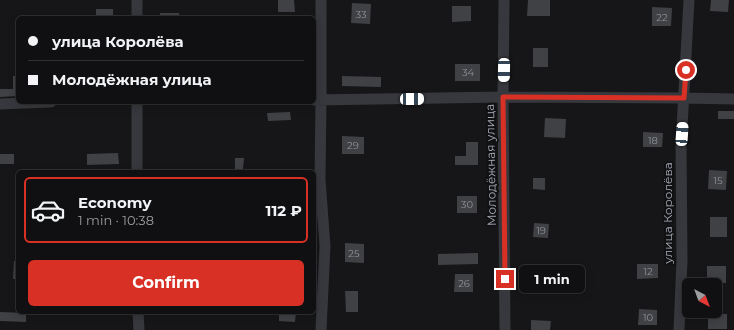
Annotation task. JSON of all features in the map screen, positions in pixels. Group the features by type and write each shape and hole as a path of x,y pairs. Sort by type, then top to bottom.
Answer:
{"street":[{"path":"137,0 137,16"},
{"path":"321,0 318,100 320,180 325,246 321,330"},
{"name":"Молодёжная улица","path":"504,0 503,97 505,330"},
{"name":"улица Королёва","path":"678,330 682,260 681,146 689,0"},
{"path":"318,100 503,97 684,98 734,100"},
{"path":"0,104 16,103"},
{"path":"136,104 137,170"},
{"path":"138,314 139,330"}],"building":[{"path":"278,0 294,0 295,12 278,12"},
{"path":"528,0 550,0 550,16 527,16"},
{"path":"711,0 729,0 728,12 710,11"},
{"path":"352,3 371,4 370,24 351,23"},
{"path":"452,6 471,6 471,21 452,22"},
{"path":"652,7 672,8 671,26 652,26"},
{"path":"96,9 113,9 113,16 96,16"},
{"path":"160,13 179,13 179,16 160,16"},
{"path":"533,48 548,48 548,67 533,67"},
{"path":"455,64 480,64 480,81 455,81"},
{"path":"13,76 16,76 16,96 0,97 0,89 13,89"},
{"path":"342,76 381,77 381,87 342,86"},
{"path":"718,111 734,111 734,119 718,119"},
{"path":"290,112 291,120 268,121 267,113"},
{"path":"545,118 566,119 565,138 544,137"},
{"path":"643,132 663,133 662,147 643,147"},
{"path":"342,136 364,137 364,154 342,154"},
{"path":"466,142 478,142 478,165 455,165 455,156 466,156"},
{"path":"118,153 119,164 87,165 87,154"},
{"path":"0,154 14,154 14,164 0,164"},
{"path":"235,158 244,158 243,169 235,169"},
{"path":"709,170 727,171 726,190 708,189"},
{"path":"533,178 545,178 545,190 533,189"},
{"path":"457,196 477,196 477,213 457,213"},
{"path":"710,217 727,217 727,237 710,237"},
{"path":"534,223 549,224 548,238 533,237"},
{"path":"345,243 364,244 364,263 345,262"},
{"path":"478,253 478,264 438,265 438,254"},
{"path":"14,261 16,261 16,279 13,279"},
{"path":"637,264 658,264 658,278 637,279"},
{"path":"707,266 726,266 726,283 722,283 722,278 707,278"},
{"path":"455,274 473,274 473,292 454,292"},
{"path":"345,291 358,291 358,312 346,312"},
{"path":"639,309 657,310 657,325 638,325"},
{"path":"0,312 26,314 26,322 0,321"},
{"path":"166,314 180,314 180,315"},
{"path":"279,314 296,314 295,322 279,321"},
{"path":"722,314 727,314 727,329 708,329 708,318 722,318"},
{"path":"531,320 551,321 550,330 531,330"}],"route":[{"path":"505,279 503,97 684,98 686,70"}]}
